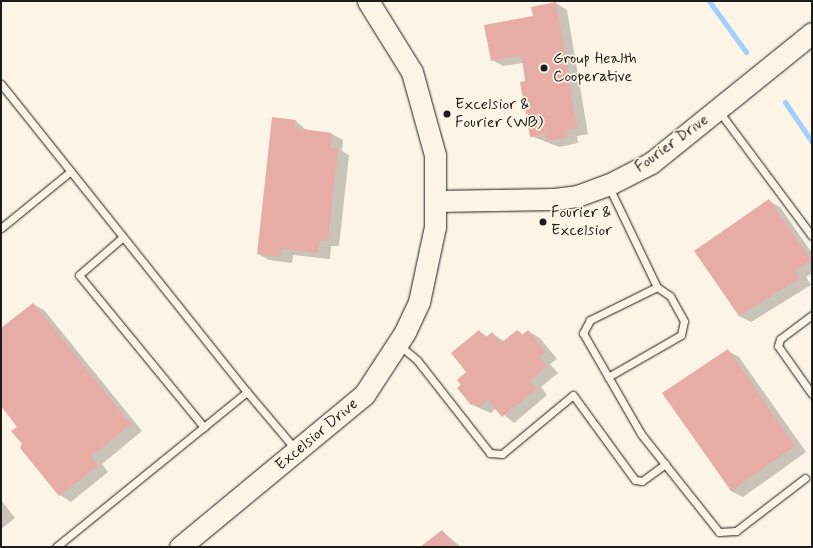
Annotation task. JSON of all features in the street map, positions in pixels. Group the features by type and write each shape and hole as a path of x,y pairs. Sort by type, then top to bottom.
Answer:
{"street":[{"name":"Excelsior Drive","path":"180,547 298,452 364,395 398,344 419,302 427,273 437,201 435,155 421,97 397,43 368,1"},
{"name":"Fourier Drive","path":"437,201 554,199 577,196 608,185 651,163 812,33"}],"lane":[{"path":"1,84 247,392 298,452"},
{"path":"718,110 812,236"},
{"path":"1,228 71,172"},
{"path":"608,185 657,287 670,296 684,321 681,335 608,377"},
{"path":"123,237 79,275 204,427"},
{"path":"657,287 590,320 583,333 641,434 719,532 736,531 805,478"},
{"path":"812,315 780,338 778,346 812,394"},
{"path":"398,344 417,360 490,452 502,454 573,395 635,480 642,481 665,464"},
{"path":"56,547 247,392"}],"building":[{"name":"Group Health Cooperative","path":"556,2 577,128 566,130 568,137 546,141 545,134 530,137 520,82 526,81 521,55 491,61 484,25 533,16 531,7"},
{"path":"272,117 296,120 295,128 332,133 330,147 338,148 328,241 320,240 318,253 281,249 280,257 257,254"},
{"path":"769,199 811,260 795,271 800,278 739,316 694,251"},
{"path":"33,303 131,424 91,457 98,466 59,496 20,448 22,444 11,431 17,427 1,406 1,328"},
{"path":"479,330 485,338 492,332 501,343 517,330 522,335 528,330 546,352 540,357 547,366 530,381 537,389 502,417 488,400 479,407 475,402 471,405 457,388 461,385 457,380 466,372 451,353"},
{"path":"728,349 795,446 731,491 662,393"},
{"path":"442,530 456,547 420,547"}],"waterway":[{"path":"709,1 746,52"},
{"path":"785,102 812,142"}],"place":[{"name":"Group Health Cooperative","path":"544,68"},
{"name":"Excelsior & Fourier (WB)","path":"447,114"},
{"name":"Fourier & Excelsior","path":"543,222"}]}
